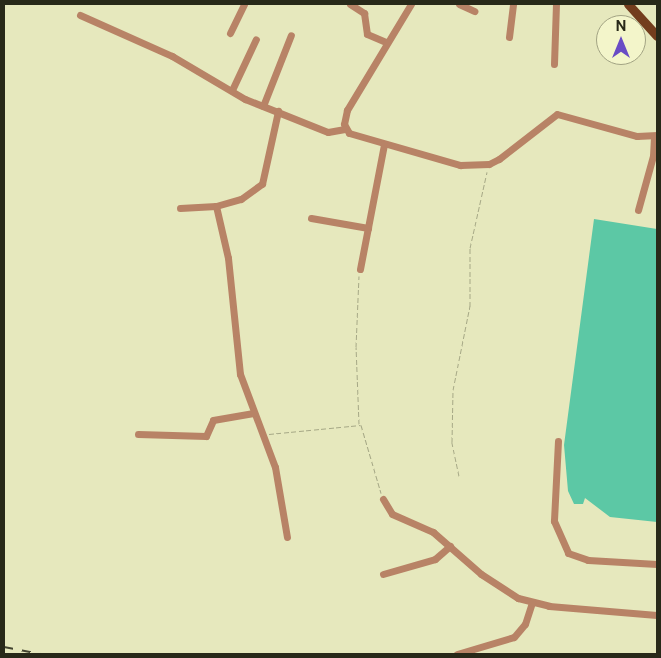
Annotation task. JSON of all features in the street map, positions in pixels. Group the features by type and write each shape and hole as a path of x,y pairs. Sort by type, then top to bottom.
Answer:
{"main road":[{"path":"628,4 657,36"}],"street":[{"path":"230,33 244,4"},
{"path":"350,4 364,13 368,34 386,42"},
{"path":"346,129 347,110 386,42 411,4"},
{"path":"459,4 474,11"},
{"path":"509,37 514,4"},
{"path":"554,64 556,4"},
{"path":"80,16 172,56 262,106 328,132 346,129 384,144 443,162 489,164 557,114 637,136 656,136 653,156 638,210"},
{"path":"262,106 291,35"},
{"path":"232,90 256,39"},
{"path":"180,208 216,206 242,199 262,184 278,111"},
{"path":"360,269 384,144"},
{"path":"216,206 228,258 240,374 253,413 263,435 280,488 287,537"},
{"path":"311,218 368,228"},
{"path":"138,434 206,436 213,420 253,413"},
{"path":"558,440 554,521 568,553 588,560 657,564"},
{"path":"383,500 392,514 426,528 507,593 532,602 657,615"},
{"path":"383,574 435,559 450,546"},
{"path":"457,654 514,637 525,624 532,602"}],"path":[{"path":"459,476 452,442 453,390 470,306 470,248 489,164"},
{"path":"359,425 356,347 360,269"},
{"path":"263,435 359,425 364,428 383,500"}],"shaded area":[{"path":"594,219 657,229 657,522 610,517 585,498 583,504 574,504 568,491 564,445"}],"railway":[{"path":"4,647 40,654"}]}
